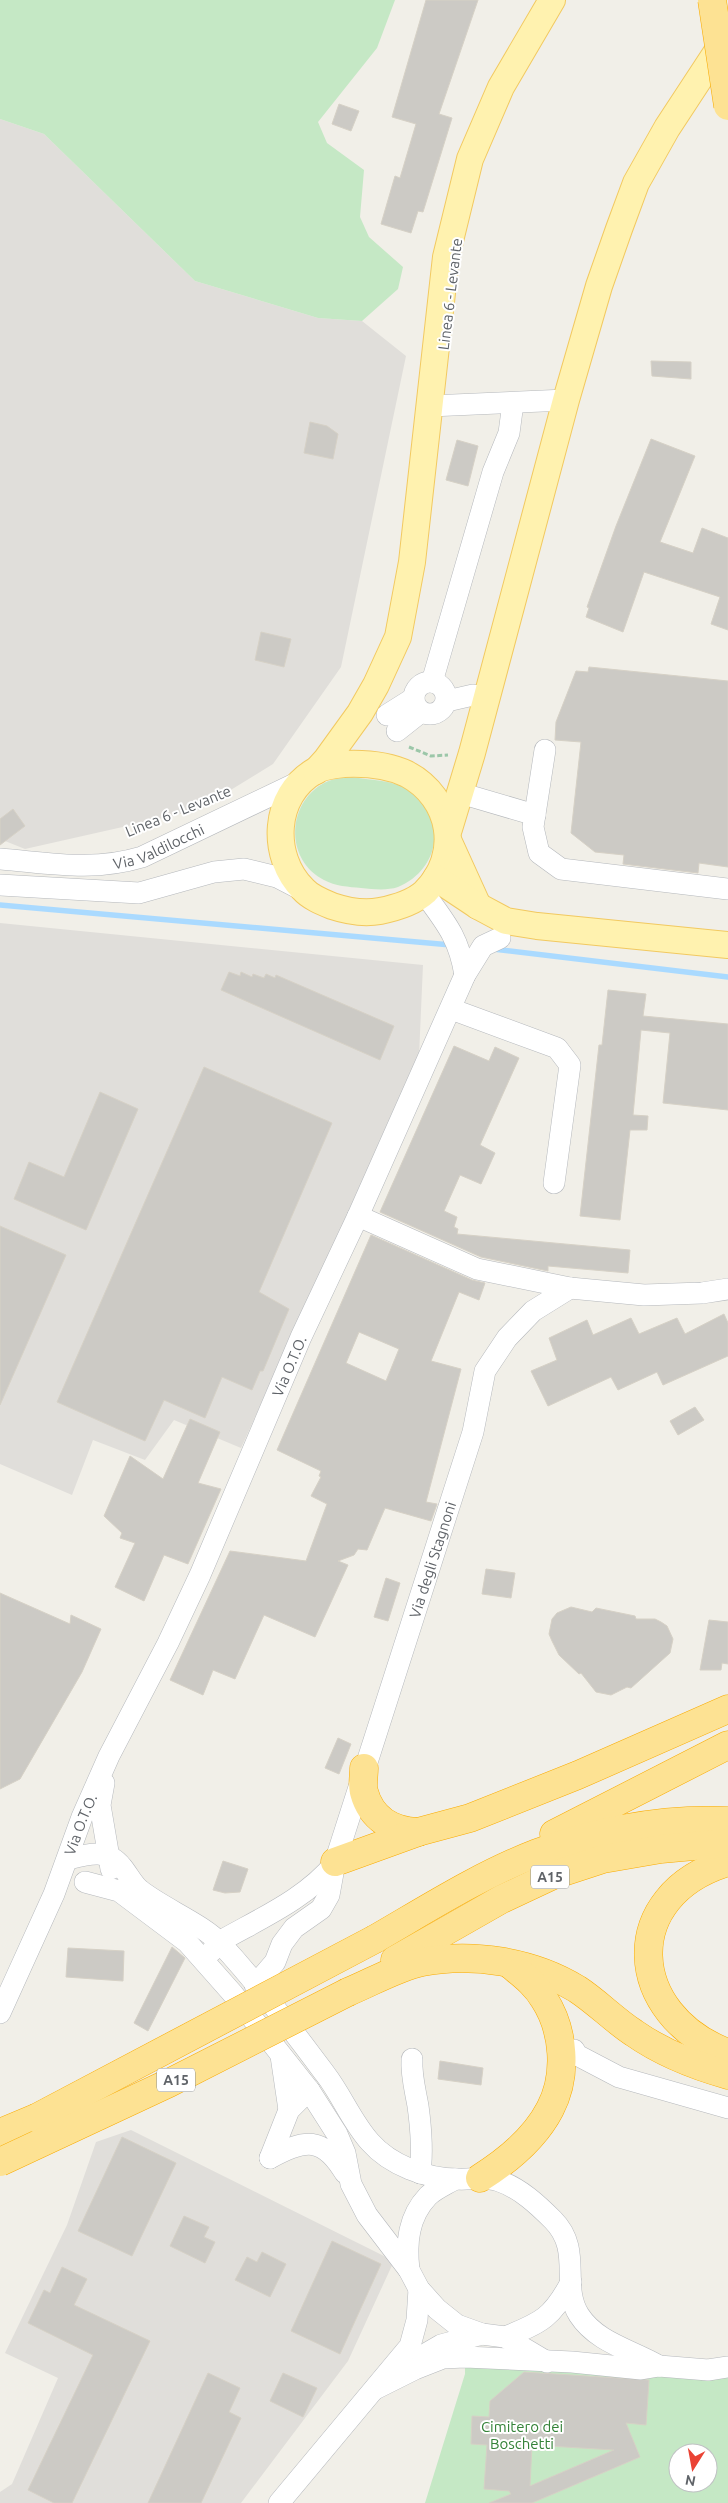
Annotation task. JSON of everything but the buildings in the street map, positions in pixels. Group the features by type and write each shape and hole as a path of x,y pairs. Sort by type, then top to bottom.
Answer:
{"highway":[{"path":"712,0 728,106"},
{"path":"335,1862 418,1832 470,1818 578,1775 728,1709"},
{"path":"462,1890 488,1867 628,1798 728,1745"},
{"path":"628,1798 728,1763"},
{"path":"364,1768 363,1791 373,1811 386,1825 403,1831 418,1832"},
{"name":"A15","path":"0,2133 44,2113 375,1939 462,1890 536,1854 587,1837 635,1827 682,1822 728,1821"},
{"name":"A15","path":"0,2162 169,2083 348,1992 401,1964 502,1899 551,1876 603,1859 661,1849 728,1843"},
{"path":"728,1862 692,1876 665,1900 654,1923 648,1945 651,1975 660,1999 675,2021 699,2040 728,2053"},
{"path":"401,1964 461,1957 509,1964 542,1972 576,1989 635,2034 691,2063 728,2075"},
{"path":"468,2179 493,2170 535,2132 551,2108 568,2049 544,1999 530,1981 509,1964"}],"main road":[{"path":"552,0 500,87 470,159 446,257 412,562 398,637 376,685 360,713 326,760 294,789 287,802 280,829 280,846 289,872 304,891 328,904 352,912 379,912 403,905 430,885 444,862 460,793 566,400 599,286 636,183 667,128 728,35"},
{"path":"311,775 332,766 377,765 406,774 431,792 440,804 449,834 478,906"},
{"path":"430,885 478,906 506,921 728,946"},
{"path":"500,938 616,947 645,937"}],"street":[{"path":"430,406 566,400"},
{"path":"432,682 493,472 494,444 508,403"},
{"path":"396,730 418,705 418,688 427,682 442,686 447,701"},
{"path":"418,705 426,714 437,714 447,701 473,696 486,698"},
{"path":"546,750 533,827 538,853 561,869 728,888"},
{"name":"Via Valdilocchi","path":"0,858 85,866 105,866 123,863 142,857 311,775"},
{"path":"460,793 535,815"},
{"name":"Via Valdilocchi","path":"0,886 139,893 214,872 244,869 277,877 304,891"},
{"path":"430,885 462,953 465,975"},
{"name":"Via O.T.O.","path":"0,2013 54,1894 82,1817 109,1756 168,1643 200,1575 302,1337 451,1010 465,975 483,946 500,938"},
{"path":"451,1010 557,1048 563,1053 570,1065 554,1183"},
{"path":"358,1216 477,1268 570,1288 644,1295 702,1293 728,1288"},
{"name":"Via degli Stagnoni","path":"335,1862 364,1768 399,1668 470,1441 485,1370 507,1338 533,1311 570,1288"},
{"name":"Via O.T.O.","path":"109,1756 100,1805 112,1878 119,1891"},
{"path":"68,1859 94,1852 110,1858 120,1864 138,1890 219,1942 328,2077 343,2104 370,2142 392,2160 420,2173 499,2181 516,2189 533,2201 555,2222 568,2242 572,2264 573,2302 580,2316 606,2341 659,2366"},
{"path":"54,1894 85,1882 110,1858"},
{"path":"204,1961 219,1942 314,1885 321,1880 335,1862"},
{"path":"255,1985 274,1962 282,1944 294,1928 321,1909 330,1895 335,1862"},
{"path":"85,1882 119,1891 187,1942 204,1961 281,2053 309,2090 337,2134 345,2153 352,2184"},
{"path":"568,2049 571,2077"},
{"path":"568,2049 577,2056 619,2077 728,2108"},
{"path":"281,2053 289,2110"},
{"path":"412,2059 411,2073 418,2106 423,2154 420,2173"},
{"path":"309,2090 325,2093 343,2104"},
{"path":"309,2090 289,2110 270,2158 290,2147 314,2144 325,2149 336,2158 352,2184 367,2216 409,2270 419,2289 437,2309 457,2325 482,2334 505,2337 547,2362"},
{"path":"409,2270 407,2248 412,2218 429,2195 468,2179"},
{"path":"505,2337 538,2324 560,2303 571,2282"},
{"path":"375,2389 410,2346 417,2320 419,2289"},
{"path":"279,2503 357,2406 375,2389 416,2359 442,2345 482,2334"},
{"path":"375,2389 415,2368 443,2358 465,2357 641,2369 659,2366 708,2370 728,2368"}],"path":[{"path":"396,730 431,756 472,753"}],"shaded area":[{"path":"0,119 44,134 195,281 318,318 362,321 406,356 341,667 273,764 198,810 25,849 0,839"},
{"path":"0,923 423,965 419,1056 241,1448 174,1420 145,1460 93,1440 72,1495 0,1464"},
{"path":"131,2130 394,2261 348,2361 241,2503 0,2503 0,2492 12,2484 58,2378 5,2353 67,2225 96,2142"}],"green space":[{"path":"0,0 395,0 377,48 318,122 327,143 364,170 360,217 369,237 403,267 398,289 362,321 318,318 195,281 44,134 0,119"},
{"path":"352,777 401,786 420,800 429,812 434,826 434,841 431,855 424,868 413,879 398,887 375,889 342,886 328,882 312,871 303,861 297,848 296,821 308,796 319,786 327,782 339,778"},
{"name":"Cimitero dei Boschetti","path":"465,2361 728,2377 728,2503 425,2503 465,2374"}],"waterway":[{"path":"0,905 451,945"},
{"path":"493,949 728,977"}]}
